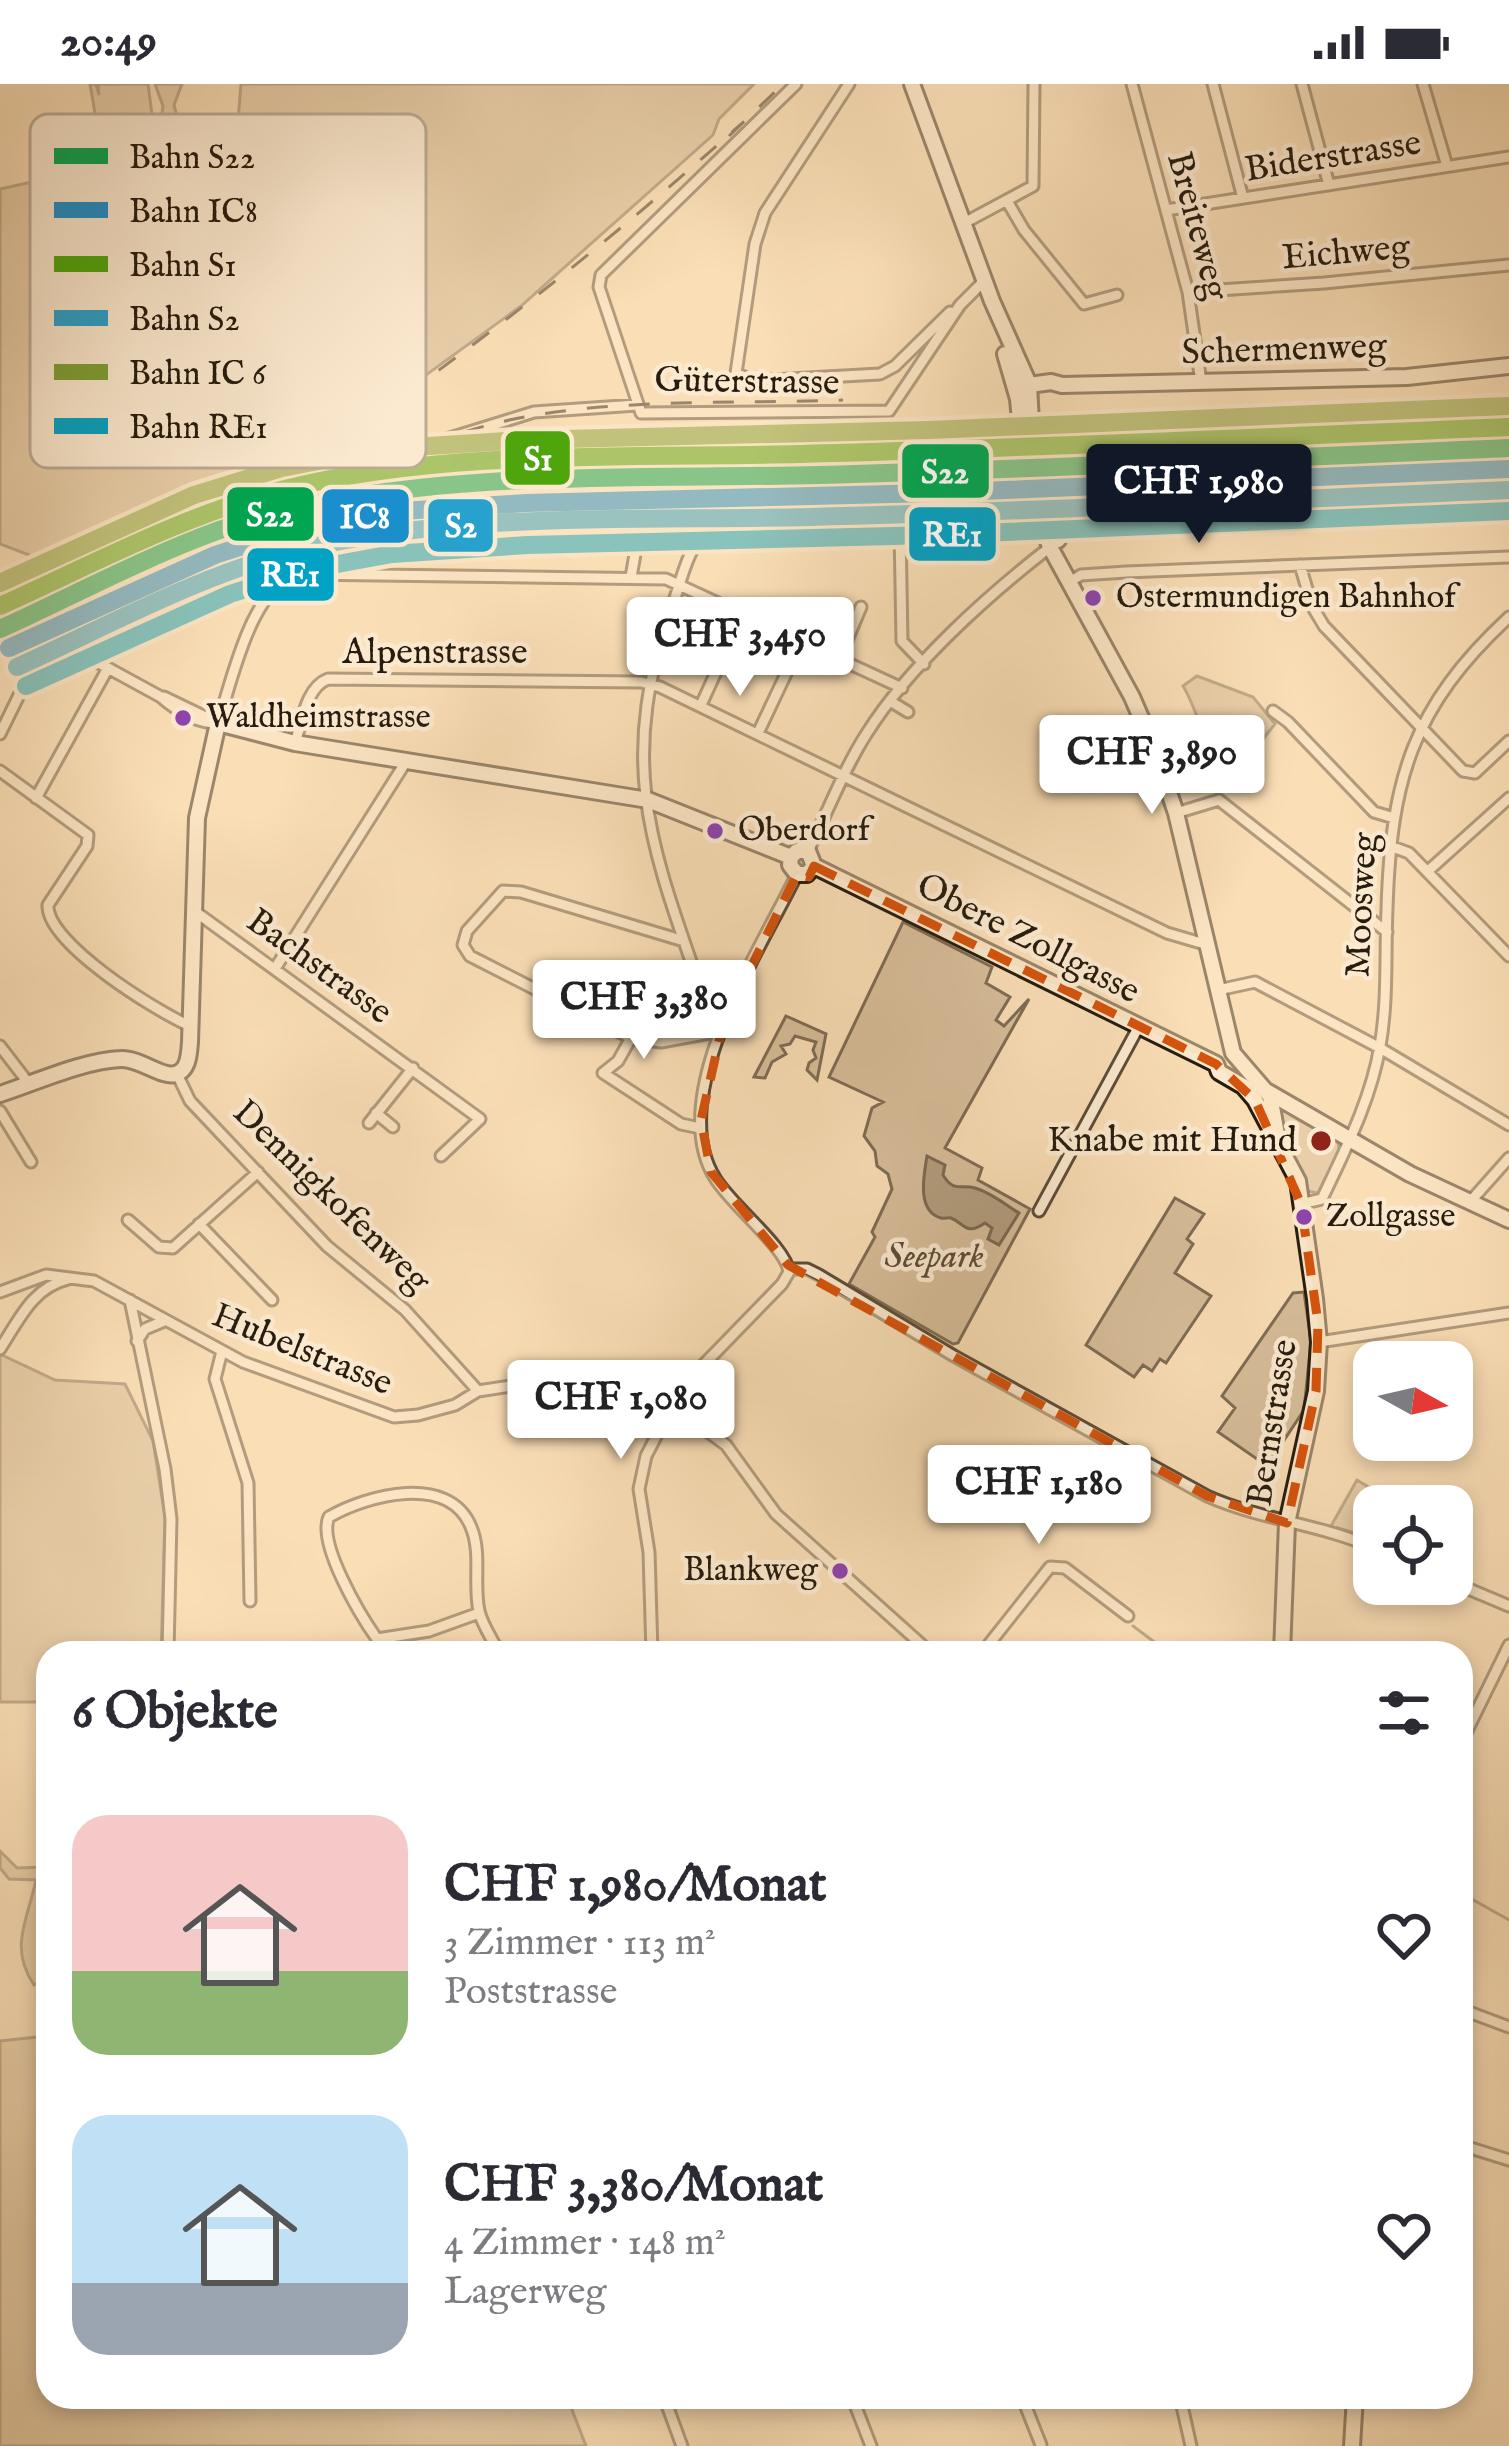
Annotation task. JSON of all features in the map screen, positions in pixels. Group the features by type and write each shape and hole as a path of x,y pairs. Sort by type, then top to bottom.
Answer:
{"street":[{"name":"Güterstrasse","path":"796,84 601,275 599,287 637,406 647,415 889,411 960,304 984,281"},
{"path":"849,84 765,213 755,244 736,373 752,381 880,374 895,366 960,304"},
{"path":"912,84 1022,388 1027,442"},
{"path":"964,223 1035,183 1034,84"},
{"path":"1213,84 1243,198"},
{"path":"1302,84 1329,184"},
{"path":"1423,84 1447,166"},
{"path":"1133,87 1148,85"},
{"name":"Breiteweg","path":"1133,87 1188,292 1201,383"},
{"name":"Biderstrasse","path":"1166,210 1509,157"},
{"path":"1007,201 1024,230 1084,304 1117,295"},
{"name":"Eichweg","path":"1188,292 1509,265"},
{"name":"Schermenweg","path":"1022,388 1051,382 1407,377 1509,365"},
{"path":"426,445 534,412 637,406"},
{"path":"1054,544 1042,525 1040,500 1071,581 1138,710 1176,813 1236,1057 1264,1098"},
{"path":"631,578 642,523 705,532 1042,525"},
{"path":"900,529 902,641 924,664"},
{"path":"705,532 681,583 649,684 641,750 653,845 684,941 704,995 730,1008"},
{"path":"797,874 808,874 845,773 890,701 1029,562 1054,544"},
{"path":"1071,581 1081,575 1509,557"},
{"path":"1300,565 1312,606 1324,626 1468,774 1478,771 1509,741"},
{"path":"0,1094 116,1059 140,1061 178,1074 188,1059 196,818 218,723 260,604 272,587 291,575 631,578 681,583 902,688"},
{"path":"839,659 861,607"},
{"path":"0,613 204,723 295,743 648,800 791,856"},
{"path":"701,705 743,614"},
{"name":"Moosweg","path":"1301,1204 1322,1199 1361,1116 1380,1048 1390,846 1420,728 1456,670 1509,617"},
{"path":"0,734 46,635"},
{"path":"758,733 801,642"},
{"path":"36,798 107,668"},
{"name":"Alpenstrasse","path":"295,743 313,690 324,680 649,684 845,773 1167,933 1208,945"},
{"path":"890,701 908,712"},
{"path":"1273,711 1374,812 1394,818"},
{"path":"276,967 407,760"},
{"path":"0,771 83,831 89,841 48,905 53,928 160,1013 190,1026"},
{"path":"1428,871 1509,798"},
{"path":"1176,813 1219,800 1387,932"},
{"path":"1390,846 1409,853 1509,956"},
{"path":"797,874 790,865 791,856 797,851 811,859"},
{"name":"Obere Zollgasse","path":"811,859 1222,1070"},
{"path":"652,1641 649,1552 640,1499 641,1472 655,1434 689,1378 785,1281 789,1269 782,1254 718,1183 705,1159 700,1128 721,1030 797,874"},
{"path":"684,941 521,892 503,892 467,931 463,945 470,956 632,1038 661,1042 721,1030"},
{"name":"Bachstrasse","path":"193,910 480,1119 441,1156"},
{"path":"1219,990 1255,982 1380,1048 1509,1125"},
{"path":"1039,1211 1138,1028"},
{"path":"632,1038 618,1060 603,1072 681,1124 700,1128"},
{"path":"0,1046 30,1085"},
{"path":"1236,1057 1221,1054 1222,1070 1264,1098 1287,1104 1509,1220"},
{"name":"Bachstrasse","path":"393,1127 373,1118 413,1068"},
{"name":"Dennigkofenweg","path":"178,1074 190,1101 327,1246 405,1310 478,1391"},
{"name":"Bernstrasse","path":"1264,1098 1289,1168 1290,1188 1301,1204 1319,1342 1316,1391 1287,1523 1282,1641"},
{"path":"0,1112 31,1162"},
{"path":"1469,1203 1509,1158"},
{"path":"128,1220 166,1249 173,1248 258,1172"},
{"path":"200,1224 272,1300"},
{"path":"789,1269 819,1275 1207,1496 1246,1513 1353,1539"},
{"name":"Hubelstrasse","path":"0,1292 46,1275 100,1282 222,1352 394,1417 455,1405 478,1391 520,1387 593,1419 655,1434"},
{"path":"0,1349 41,1291 73,1278"},
{"path":"130,1300 165,1469 170,1520 168,1641"},
{"path":"1319,1342 1509,1313"},
{"path":"136,1341 145,1329 164,1321"},
{"path":"222,1352 214,1379 248,1483 250,1601"},
{"path":"670,1404 725,1445 776,1514 918,1641"},
{"path":"479,1613 429,1631 377,1639 360,1616 325,1535 329,1516 412,1492 441,1498 460,1510 471,1526 479,1613 493,1641"},
{"path":"991,1641 1050,1567 1065,1568 1128,1616"},
{"path":"1473,1591 1509,1606"},
{"path":"1473,1718 1509,1645"},
{"path":"1473,2013 1509,2026"},
{"path":"1473,2149 1509,2160"},
{"path":"668,2409 682,2446"},
{"path":"857,2409 871,2446"},
{"path":"1027,2409 1041,2445"},
{"path":"1183,2409 1191,2446"},
{"path":"1352,2446 1354,2409"}],"highlighted area":[{"path":"814,866 1216,1064 1255,1100 1301,1204 1318,1323 1316,1391 1287,1523 1207,1496 788,1265 711,1172 701,1120 723,1024 797,874 809,877"}],"green space":[{"path":"90,84 96,84 99,95 98,84 148,84 152,114 95,114"},
{"path":"155,84 182,84 174,105 176,114 162,114"},
{"path":"241,84 754,84 719,119 713,135 521,306 426,375 426,114 239,114"},
{"path":"30,182 30,468 285,468 269,481 91,562 73,564 40,584 45,561 0,544 0,189"},
{"path":"1197,676 1253,697 1275,724 1231,779 1216,762 1183,686"},
{"name":"Seepark","path":"903,922 992,967 986,983 1010,997 996,1020 1004,1026 1029,999 945,1148 982,1168 978,1180 1030,1209 958,1343 953,1344 849,1284 875,1237 872,1232 892,1189 864,1136 872,1108 883,1102 829,1077"},
{"path":"786,1016 826,1034 817,1080 807,1070 816,1058 816,1042 795,1036 790,1044 781,1046 786,1054 772,1062 765,1078 754,1077"},
{"path":"1280,1108 1338,1140 1339,1150 1318,1193 1307,1191 1277,1117"},
{"path":"1175,1198 1204,1214 1187,1239 1193,1244 1175,1273 1211,1296 1166,1363 1160,1359 1152,1371 1143,1365 1134,1377 1086,1345"},
{"path":"1304,1292 1311,1341 1304,1410 1267,1466 1218,1432 1235,1408 1222,1396 1293,1293"},
{"path":"0,1354 55,1380 125,1384 153,1441 165,1517 161,1641 36,1641 36,1702 0,1702"},
{"path":"1353,1487 1353,1532 1331,1526"},
{"path":"0,1851 17,1868 36,1867 36,1880 9,1879 0,1868"},
{"path":"36,1880 34,1985 22,1958"},
{"path":"36,2037 36,2409 572,2409 586,2446 0,2446 0,2041"}],"shaded area":[{"path":"927,1156 945,1165 943,1175 951,1184 981,1190 1019,1213 999,1245 988,1239 992,1228 985,1223 970,1229 928,1208 924,1192"}],"waterway":[{"path":"1133,1626 1153,1641"},
{"path":"1473,1900 1509,1920"}],"tunnel":[{"path":"1022,442 1034,501"},
{"path":"1032,442 1045,499"}],"railway":[{"path":"729,136 783,84"},
{"path":"426,380 591,252 741,124"},
{"path":"426,445 553,412 635,405 843,400"},
{"path":"232,513 312,468"},
{"path":"305,488 362,468"},
{"path":"0,637 182,552 296,514 401,497 578,487"},
{"path":"0,614 75,579"}],"rail line":[{"name":"S1","path":"426,465 1508,427"},
{"name":"S22","path":"0,629 144,561 256,518 423,487 1509,448"},
{"name":"S1","path":"0,606 140,541 248,499 402,468"},
{"name":"IC8","path":"9,648 215,555 295,529 387,512 526,503 931,493 1509,469"},
{"name":"S2","path":"17,667 157,601 266,559 364,537 427,529 555,520 897,515 1509,490"},
{"name":"RE1","path":"26,686 230,594 305,570 392,554 528,545 933,535 1509,511"}],"transit line":[{"path":"426,446 1507,406"},
{"path":"0,583 194,495 282,468"}],"place":[{"name":"Ostermundigen Bahnhof","path":"1093,598"},
{"name":"Waldheimstrasse","path":"183,718"},
{"name":"Oberdorf","path":"715,831"},
{"name":"Knabe mit Hund","path":"1321,1141"},
{"name":"Zollgasse","path":"1304,1217"},
{"name":"Blankweg","path":"840,1571"}]}
